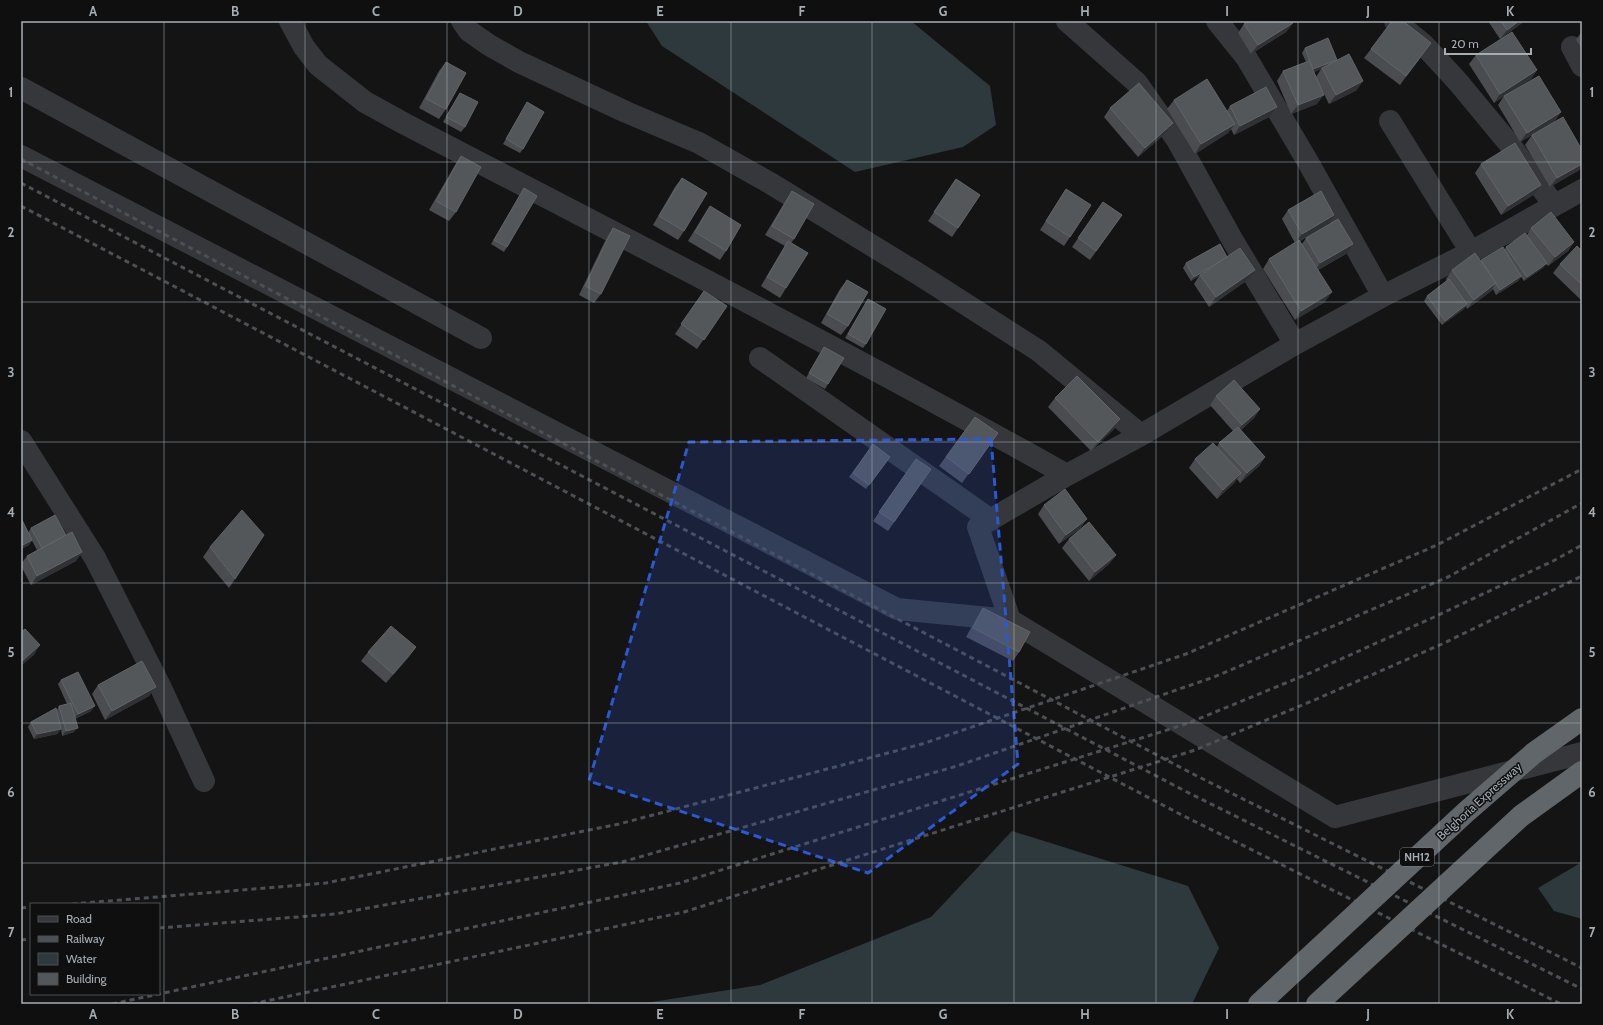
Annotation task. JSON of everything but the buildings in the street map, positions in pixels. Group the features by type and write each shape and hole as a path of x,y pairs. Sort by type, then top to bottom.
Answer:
{"highway":[{"name":"Belghoria Expressway","path":"1259,1004 1466,812 1534,753 1582,719"},
{"path":"1317,1004 1521,816 1582,772"}],"street":[{"path":"290,21 304,47 318,65 365,102 412,128 719,287 950,410 1067,475"},
{"path":"462,21 469,31 489,45 519,62 626,112 699,143 770,183 920,275 1039,351 1141,435"},
{"path":"1067,21 1137,83 1177,140 1233,241 1295,344"},
{"path":"1217,21 1246,57 1308,162 1383,296"},
{"path":"1395,21 1424,45 1458,82 1511,146 1554,205"},
{"path":"21,88 481,338"},
{"path":"1390,121 1470,252"},
{"path":"21,156 897,608 1010,620 1335,817 1582,753"},
{"path":"1010,620 978,527 1067,475 1141,435 1295,344 1383,296 1470,252 1582,190"},
{"path":"760,358 991,520"},
{"path":"21,441 95,558 161,688 204,780"}],"highlighted area":[{"path":"991,439 1018,764 868,873 589,781 689,442"}],"water":[{"path":"646,21 911,21 990,86 996,125 963,147 855,172 662,46"},
{"path":"1012,831 1188,886 1219,948 1192,1004 639,1004 760,985 931,917"},
{"path":"1582,862 1582,919 1554,911 1538,888"}],"railway":[{"path":"21,159 1195,775 1582,968"},
{"path":"21,183 1187,792 1582,989"},
{"path":"21,206 1178,813 1561,1004"},
{"path":"84,903 326,883 619,824 922,744 1186,654 1437,545 1582,469"},
{"path":"160,928 335,914 622,862 957,766 1214,677 1448,577 1582,503"},
{"path":"160,994 680,883 1186,724 1310,673 1432,618 1553,561 1582,545"},
{"path":"252,1004 684,912 1195,750 1442,644 1582,576"},
{"path":"21,908 30,907"},
{"path":"21,940 30,939"},
{"path":"112,1004 154,995"}]}
